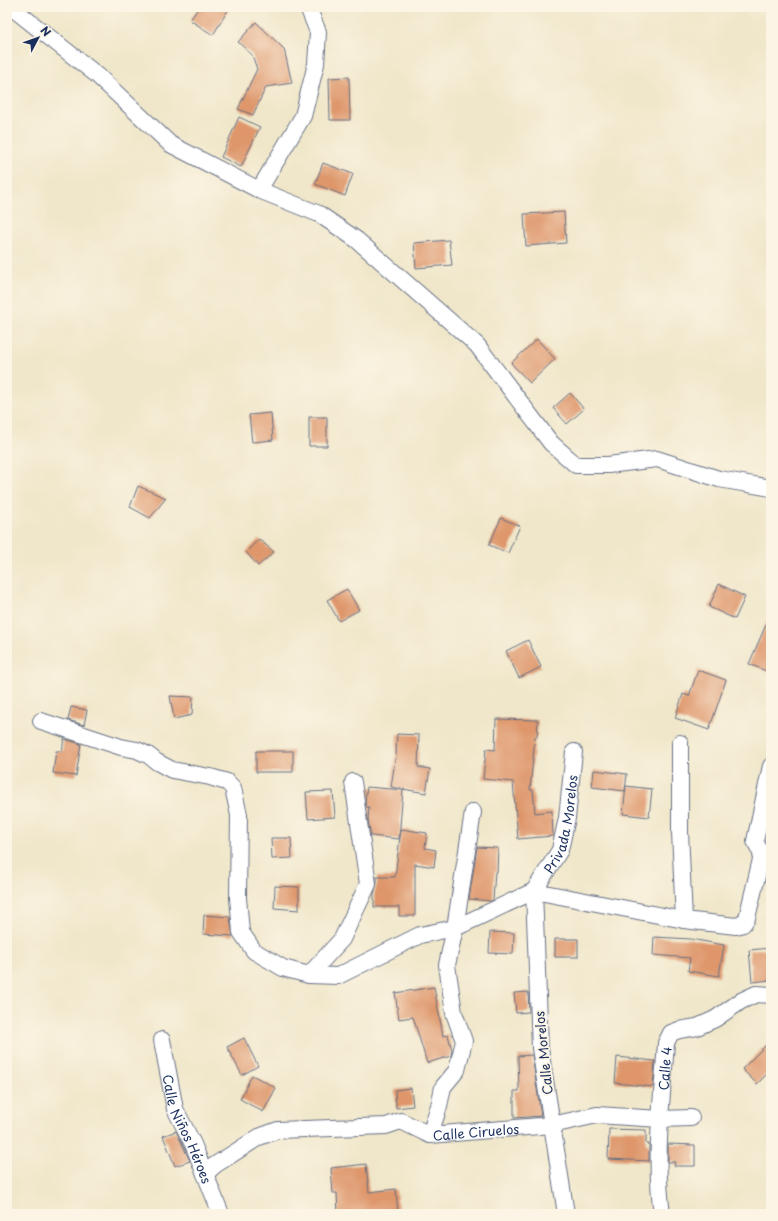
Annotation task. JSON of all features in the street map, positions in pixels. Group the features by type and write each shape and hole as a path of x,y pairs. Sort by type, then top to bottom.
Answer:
{"street":[{"path":"11,7 97,75 170,144 259,190 319,214 356,240 477,345 551,443 576,465 608,465 657,459 719,479 771,488"},
{"path":"259,190 303,116 316,64 318,32 308,7"},
{"path":"41,721 121,747 137,750 172,770 210,777 227,782 233,788 239,815 238,898 241,932 254,951 283,968 309,976 338,976 420,935 455,928 534,891 684,920 736,926 743,924 747,918 762,855 755,841 771,766"},
{"path":"680,742 680,832 684,920"},
{"name":"Privada Morelos","path":"534,891 560,850 567,818 574,752"},
{"path":"309,976 342,939 368,884 353,782"},
{"path":"430,1135 439,1106 443,1086 457,1070 464,1041 454,1013 446,965 455,928 473,812"},
{"name":"Calle Morelos","path":"534,891 540,1048 566,1214"},
{"name":"Calle 4","path":"662,1214 659,1194 660,1119 666,1043 671,1033 697,1026 715,1019 741,1001 756,994 771,995"},
{"name":"Calle Niños Héroes","path":"162,1040 175,1109 193,1144 221,1214"},
{"name":"Calle Ciruelos","path":"205,1174 215,1164 259,1137 278,1130 386,1126 401,1122 430,1135 552,1124 597,1115 660,1119 691,1118"}],"building":[{"path":"199,7 230,7 213,35 190,20"},
{"path":"256,22 284,49 292,83 266,87 253,115 238,109 257,69 252,55 238,42"},
{"path":"349,77 350,120 330,120 329,78"},
{"path":"239,117 260,127 241,167 221,157"},
{"path":"323,163 353,174 345,196 315,184"},
{"path":"564,212 566,243 526,246 524,214"},
{"path":"449,240 452,265 416,268 414,243"},
{"path":"537,339 555,359 530,383 511,363"},
{"path":"570,393 584,409 567,424 553,408"},
{"path":"271,413 273,440 252,442 249,415"},
{"path":"309,417 327,417 327,446 309,446"},
{"path":"138,486 166,498 150,518 130,507"},
{"path":"501,518 520,526 508,553 489,545"},
{"path":"259,539 274,552 258,566 246,552"},
{"path":"719,584 745,597 735,619 709,607"},
{"path":"347,589 359,610 339,621 327,600"},
{"path":"771,613 771,673 749,664"},
{"path":"528,640 541,667 519,678 506,651"},
{"path":"698,670 726,680 709,730 675,718 683,694 689,696"},
{"path":"170,696 193,697 192,715 174,719"},
{"path":"71,707 87,710 84,725 68,720"},
{"path":"496,719 538,720 530,790 533,790 535,813 552,811 553,836 518,839 513,782 483,779 486,749 495,750"},
{"path":"397,734 419,735 418,767 430,769 426,793 391,787 396,754"},
{"path":"64,739 81,744 76,776 53,773 56,751 62,751"},
{"path":"256,751 293,751 293,772 256,772"},
{"path":"594,770 627,774 625,791 592,787"},
{"path":"626,786 652,789 649,817 623,814"},
{"path":"367,787 403,790 399,839 371,836 368,820 369,807 366,807 365,801"},
{"path":"333,791 335,817 308,819 306,792"},
{"path":"401,829 427,833 425,848 436,850 434,867 415,864 415,916 399,916 399,907 374,907 374,894 377,877 395,877"},
{"path":"271,838 291,838 292,858 272,859"},
{"path":"477,847 498,848 497,872 495,872 493,900 491,901 469,899"},
{"path":"275,886 299,887 299,910 274,908"},
{"path":"204,915 230,917 233,936 203,934"},
{"path":"490,932 514,933 513,954 489,953"},
{"path":"654,937 691,939 724,945 719,976 688,971 690,958 653,955"},
{"path":"555,939 578,939 578,957 555,957"},
{"path":"771,948 771,980 752,982 749,950"},
{"path":"434,987 443,1036 448,1035 452,1050 451,1056 427,1063 413,1017 399,1019 395,993"},
{"path":"528,992 529,1012 516,1013 514,993"},
{"path":"244,1038 258,1066 242,1075 227,1047"},
{"path":"771,1040 771,1070 757,1084 742,1069"},
{"path":"532,1055 541,1116 514,1118 514,1091 519,1091 518,1056"},
{"path":"617,1057 655,1061 653,1087 615,1083"},
{"path":"252,1075 276,1088 263,1112 240,1099"},
{"path":"411,1088 413,1106 396,1108 395,1090"},
{"path":"609,1129 646,1130 646,1144 649,1144 649,1161 608,1159"},
{"path":"176,1131 190,1161 175,1166 163,1136"},
{"path":"668,1144 695,1145 695,1166 674,1166 675,1162 668,1162"},
{"path":"366,1164 369,1192 396,1189 398,1214 338,1214 337,1193 333,1193 331,1168"}]}
